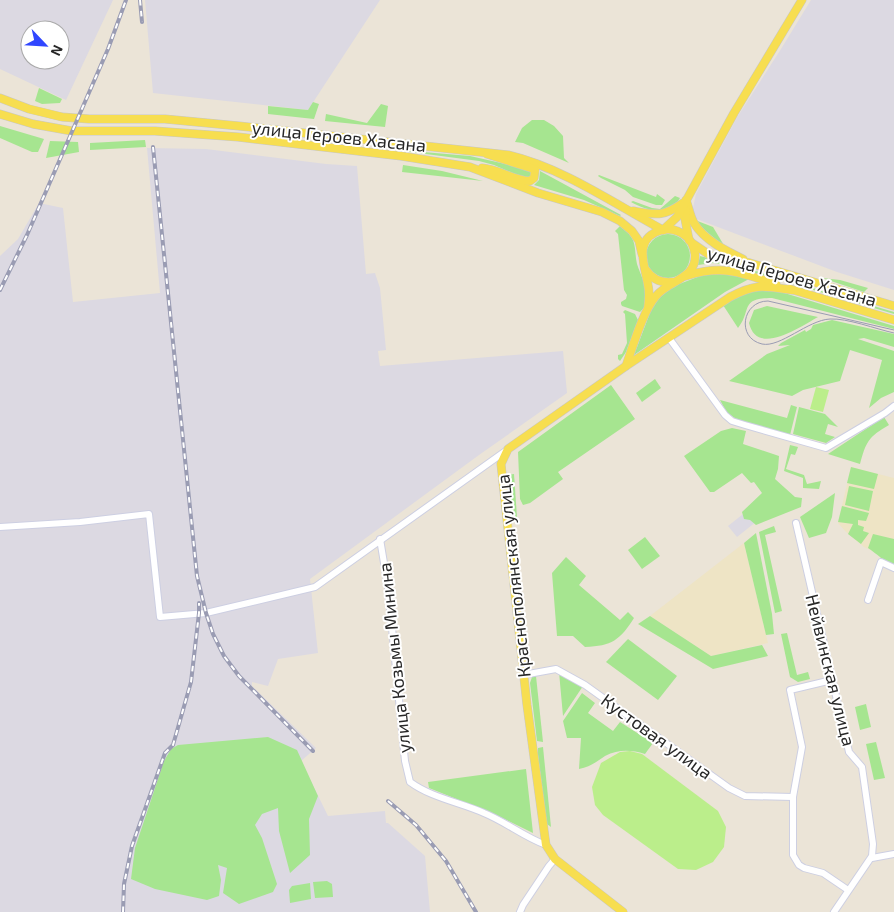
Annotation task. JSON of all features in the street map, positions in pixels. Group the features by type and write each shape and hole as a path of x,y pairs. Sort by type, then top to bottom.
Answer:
{"main road":[{"path":"648,308 648,286 642,254 644,244 650,237 663,230 677,217 734,113 802,0"},
{"name":"улица Героев Хасана","path":"0,98 29,110 62,117 164,120 263,128 508,155 541,165 663,230"},
{"name":"улица Героев Хасана","path":"0,114 33,124 72,131 155,131 238,138 401,156 470,167 533,191 596,210 620,221 632,231 639,242 642,254"},
{"path":"470,167 489,168 525,181 530,181 534,178 535,170 531,168 476,150"},
{"path":"626,210 658,215 664,214 671,212 686,200"},
{"path":"626,366 648,308 656,296 674,282 686,276 692,268 695,258 685,219 686,200"},
{"path":"686,200 699,230 728,252 750,263"},
{"path":"663,230 678,231 691,242"},
{"name":"улица Героев Хасана","path":"691,242 711,256 750,263 894,306"},
{"path":"645,268 651,276 659,281 674,282"},
{"name":"улица Героев Хасана","path":"686,276 705,270 725,270 746,274 792,290 894,320"},
{"name":"Краснополянская улица","path":"623,912 555,859 546,845 523,675 501,464 508,449 626,366 725,300 747,288 763,286 792,290"}],"street":[{"path":"669,338 729,419 781,436 828,448 894,406"},
{"name":"улица Козьмы Минина","path":"508,449 380,539 388,587 406,761 410,782 423,792 485,813 536,842 546,845"},
{"path":"493,460 501,464"},
{"path":"0,527 80,522 149,514 160,617 206,613 315,587 380,539"},
{"name":"Нейвинская улица","path":"796,523 849,752 862,767 873,844 872,858"},
{"path":"868,600 881,562 894,568"},
{"name":"Кустовая улица","path":"523,675 556,669 585,685 730,788 745,796 793,797"},
{"path":"832,680 790,690 802,747 793,797 793,855 799,865 823,873 846,893"},
{"path":"834,912 872,858 894,854"},
{"path":"520,912 533,889 555,859"}],"shaded area":[{"path":"0,0 113,0 66,100 0,69"},
{"path":"145,0 380,0 308,110 153,93"},
{"path":"811,0 894,0 894,290 837,272 694,218 693,208 696,194 738,116"},
{"path":"147,148 206,149 357,166 366,274 375,273 380,288 386,350 378,351 380,366 563,351 567,393 310,579 318,653 278,659 268,686 252,682 252,686 316,748 301,761 328,816 385,811 386,823 425,856 430,912 0,912 0,256 18,239 39,203 63,208 73,302 160,293"},
{"path":"851,467 894,478 894,566 882,560 877,553 864,547 838,523"},
{"path":"757,503 766,514 737,537 728,526"},
{"path":"744,543 768,643 711,656 650,616"}],"green space":[{"path":"39,88 62,99 60,103 42,104 35,101"},
{"path":"313,102 319,104 314,119 268,114 268,106 308,110"},
{"path":"381,104 388,106 385,127 325,121 326,114 367,123"},
{"path":"532,120 544,120 554,126 563,136 564,158 569,163 523,143 515,142 522,128"},
{"path":"0,126 44,139 38,152 32,152 0,138"},
{"path":"145,140 146,147 90,150 90,143"},
{"path":"50,141 78,142 79,152 46,158"},
{"path":"388,149 470,156 527,169 531,172 531,176 524,178 494,165 479,161"},
{"path":"403,165 442,171 483,181 402,172"},
{"path":"540,171 621,215 584,200 534,185 539,180"},
{"path":"599,175 656,197 657,194 665,200 662,205 656,205 633,197 625,190 601,178"},
{"path":"675,196 680,198 670,208 664,210 651,210 631,202 660,209"},
{"path":"695,220 713,227 725,247 701,227"},
{"path":"620,226 633,240 637,264 646,288 646,301 640,312 621,304 627,295 624,290 618,234 615,231"},
{"path":"668,234 680,238 686,244 690,256 686,268 680,274 668,278 656,274 650,268 646,256 650,244 656,238"},
{"path":"700,256 894,312 894,314 729,265 713,263 698,265"},
{"path":"708,273 729,274 749,279 725,292 634,355 656,297 674,286"},
{"path":"822,278 840,280 868,288 864,292"},
{"path":"755,288 781,292 894,326 894,329 772,298 755,300 750,303 738,328 723,305"},
{"path":"767,306 818,317 780,337 761,338 754,333 749,323 754,310"},
{"path":"625,310 635,314 638,320 626,352 620,361 618,355 622,354 627,343 625,314 623,312"},
{"path":"832,320 894,334 894,347 864,338 858,339 894,351 894,392 881,398 869,408 882,360 850,350 840,381 803,390 792,396 729,381 767,354 790,345 778,346 781,343 805,330 806,332 813,325"},
{"path":"655,379 661,388 642,402 636,393"},
{"path":"611,385 635,419 558,472 563,479 530,503 523,505 520,499 518,452"},
{"path":"816,387 829,390 823,412 810,409"},
{"path":"720,400 787,418 791,405 797,407 790,435 738,420 727,413"},
{"path":"799,407 825,414 838,427 828,424 825,434 835,437 826,443 793,434"},
{"path":"884,417 889,425 876,433 869,441 860,464 828,454"},
{"path":"732,428 746,431 743,444 779,456 775,479 795,497 802,498 801,507 756,525 750,520 744,519 742,512 762,493 754,482 751,483 742,473 714,492 710,492 684,456 721,431"},
{"path":"790,445 798,447 795,455 791,454 786,469 804,475 807,484 821,481 819,489 803,488 803,478 784,471"},
{"path":"851,467 878,474 874,489 847,483"},
{"path":"514,474 517,517 512,517 507,475"},
{"path":"849,486 873,491 869,511 845,505"},
{"path":"835,493 832,517 826,533 809,538 800,517"},
{"path":"842,506 869,513 866,521 858,520 858,525 864,527 863,531 869,533 861,544 848,534 853,524 838,522"},
{"path":"774,526 776,532 765,535 782,611 775,613 759,532"},
{"path":"756,533 772,614 774,634 766,635 744,543"},
{"path":"873,534 894,539 894,566 868,548"},
{"path":"645,537 660,556 642,569 628,550"},
{"path":"566,557 586,576 579,585 620,620 628,612 634,618 619,637 609,643 585,647 573,636 557,636 552,573"},
{"path":"650,616 711,656 762,645 768,656 713,669 638,624"},
{"path":"787,633 797,675 808,672 810,679 798,682 790,677 781,634"},
{"path":"628,639 677,676 658,700 606,662"},
{"path":"559,672 583,686 563,716"},
{"path":"536,676 543,742 537,741 530,683 532,677"},
{"path":"582,693 595,703 588,713 613,731 620,722 653,743 645,754 630,751 615,752 590,766 579,769 581,738 567,738 563,721"},
{"path":"866,704 871,727 860,730 855,707"},
{"path":"268,737 297,750 318,796 309,819 310,855 290,873 279,831 278,808 262,814 255,825 262,838 277,884 273,892 239,904 223,893 227,868 218,865 221,880 219,896 207,900 155,889 131,879 135,848 164,761 171,749 178,745"},
{"path":"876,742 885,778 874,780 866,744"},
{"path":"543,747 551,827 547,824 538,755 538,748"},
{"path":"630,751 642,754 718,811 726,827 724,847 713,862 696,870 678,869 603,815 595,805 592,787 601,763 620,752"},
{"path":"526,769 533,833 494,814 429,788 428,782"},
{"path":"327,881 332,884 333,897 315,898 313,882"},
{"path":"310,883 311,899 290,903 289,890 292,886"}],"tram line":[{"path":"894,330 768,301 752,307 746,320 748,335 762,344 777,342 813,324 830,319 853,322 894,333"}],"railway":[{"path":"0,290 27,235 108,49 126,0"},
{"path":"140,0 142,22"},
{"path":"153,147 197,576 206,613 213,634 224,656 239,676 313,751"},
{"path":"123,912 124,884 132,846 165,753 173,745 191,682 199,603"},
{"path":"388,801 416,825 446,861 476,912"}]}
